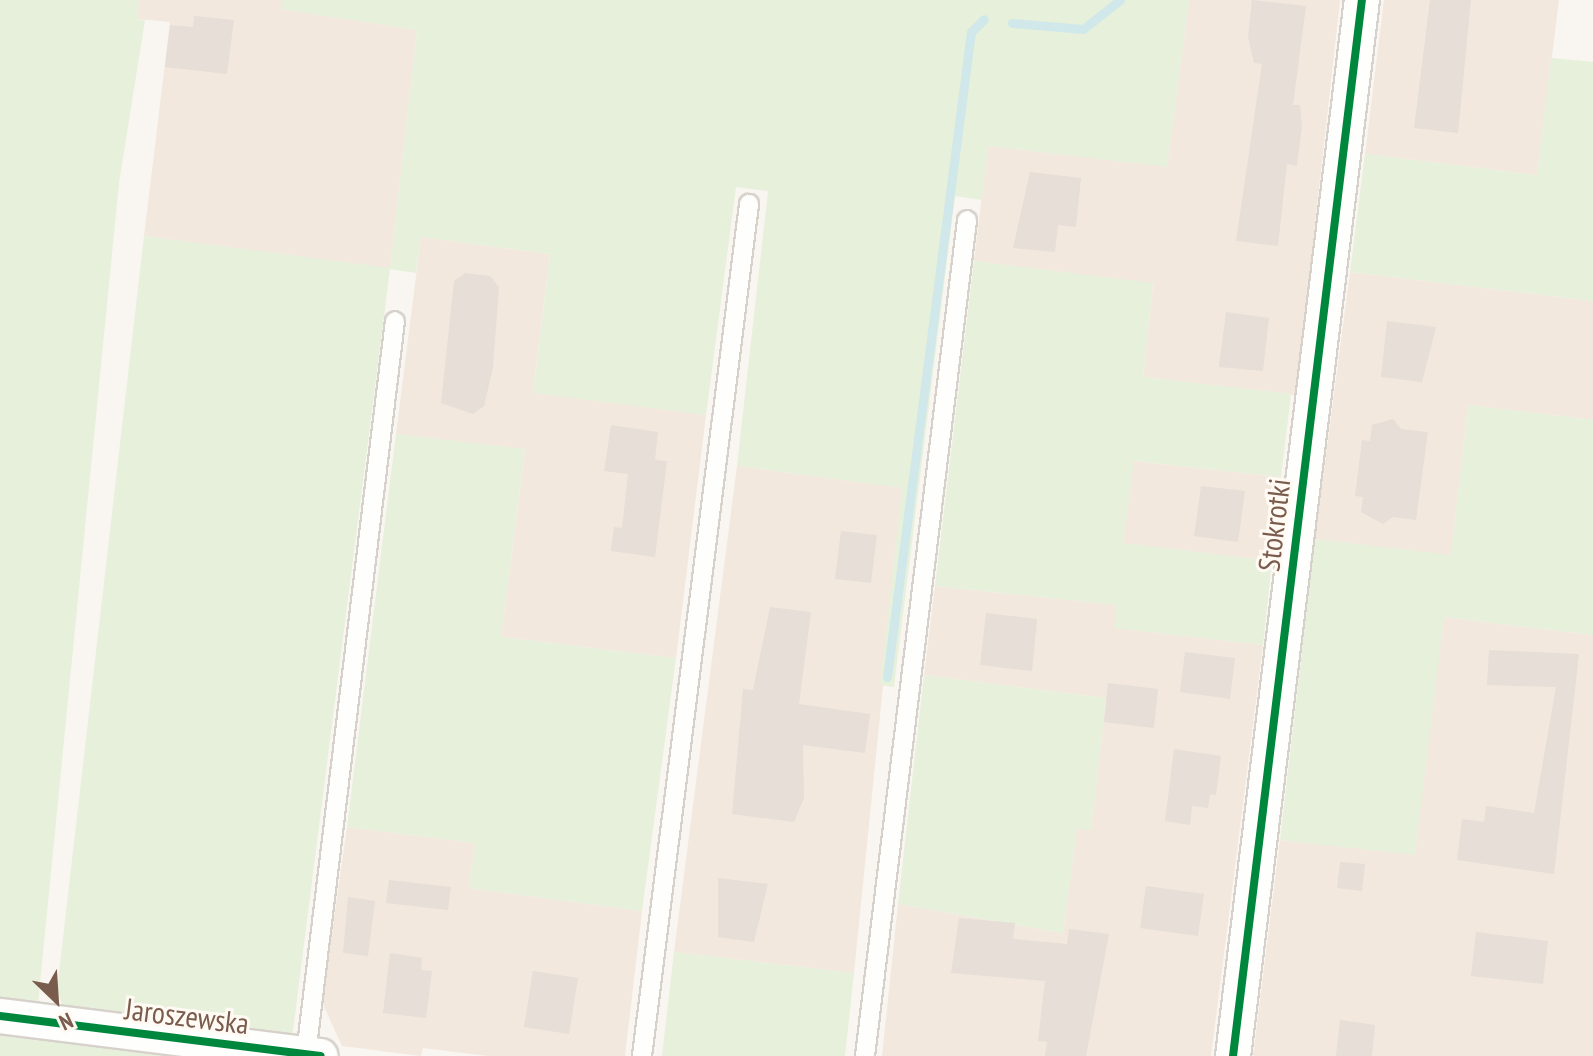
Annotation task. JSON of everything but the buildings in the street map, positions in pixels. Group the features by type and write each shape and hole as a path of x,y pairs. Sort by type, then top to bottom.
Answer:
{"street":[{"name":"Stokrotki","path":"1233,1056 1362,0"},
{"name":"Jaroszewska","path":"0,1016 180,1048 314,1055"}],"lane":[{"path":"642,1056 749,204"},
{"path":"865,1056 967,220"},
{"path":"314,1055 395,321"}],"shaded area":[{"path":"139,0 282,0 282,9 417,30 390,269 144,236 170,22 137,19"},
{"path":"1189,0 1340,0 1296,395 1143,377 1153,284 974,261 988,146 1167,166"},
{"path":"1384,0 1559,0 1537,175 1365,154"},
{"path":"421,237 550,254 533,392 706,415 676,658 501,637 525,450 396,434"},
{"path":"1350,272 1593,301 1593,420 1468,405 1451,556 1315,539"},
{"path":"1133,461 1281,477 1272,561 1123,544"},
{"path":"737,466 903,488 854,973 674,952"},
{"path":"935,586 1117,605 1115,628 1263,645 1211,1056 882,1056 898,904 1063,933 1077,828 1091,830 1106,698 924,675"},
{"path":"1443,617 1593,635 1593,1056 1253,1056 1280,840 1415,854"},
{"path":"347,827 475,843 469,888 642,911 625,1056 488,1056 423,1048 421,1056 342,1046 322,1002"}],"green space":[{"path":"0,0 139,0 137,19 145,20 119,183 38,1004 0,1007"},
{"path":"282,0 1189,0 1167,167 988,146 982,200 955,196 894,687 880,685 902,488 737,466 768,191 736,187 706,415 533,393 550,254 421,237 416,273 390,269 291,1046 63,1007 57,990 144,236 390,268 417,30 281,9"},
{"path":"1551,58 1593,62 1593,301 1350,272 1365,154 1537,175"},
{"path":"974,261 1153,283 1143,377 1291,394 1281,477 1134,461 1123,543 1272,561 1263,645 1114,628 1116,605 935,586"},
{"path":"1468,405 1593,420 1593,635 1444,617 1415,855 1280,840 1315,539 1451,555"},
{"path":"396,434 525,449 501,637 676,658 642,911 469,888 475,843 347,827"},
{"path":"924,675 1106,698 1091,830 1077,829 1063,933 898,904"},
{"path":"674,952 854,973 845,1056 662,1056"},
{"path":"0,1030 159,1051 160,1056 0,1056"}],"waterway":[{"path":"1012,23 1083,29 1120,0"},
{"path":"887,677 971,32 984,19"}],"cycle path":[{"path":"1233,1056 1362,0"},
{"path":"0,1016 321,1056"}]}
